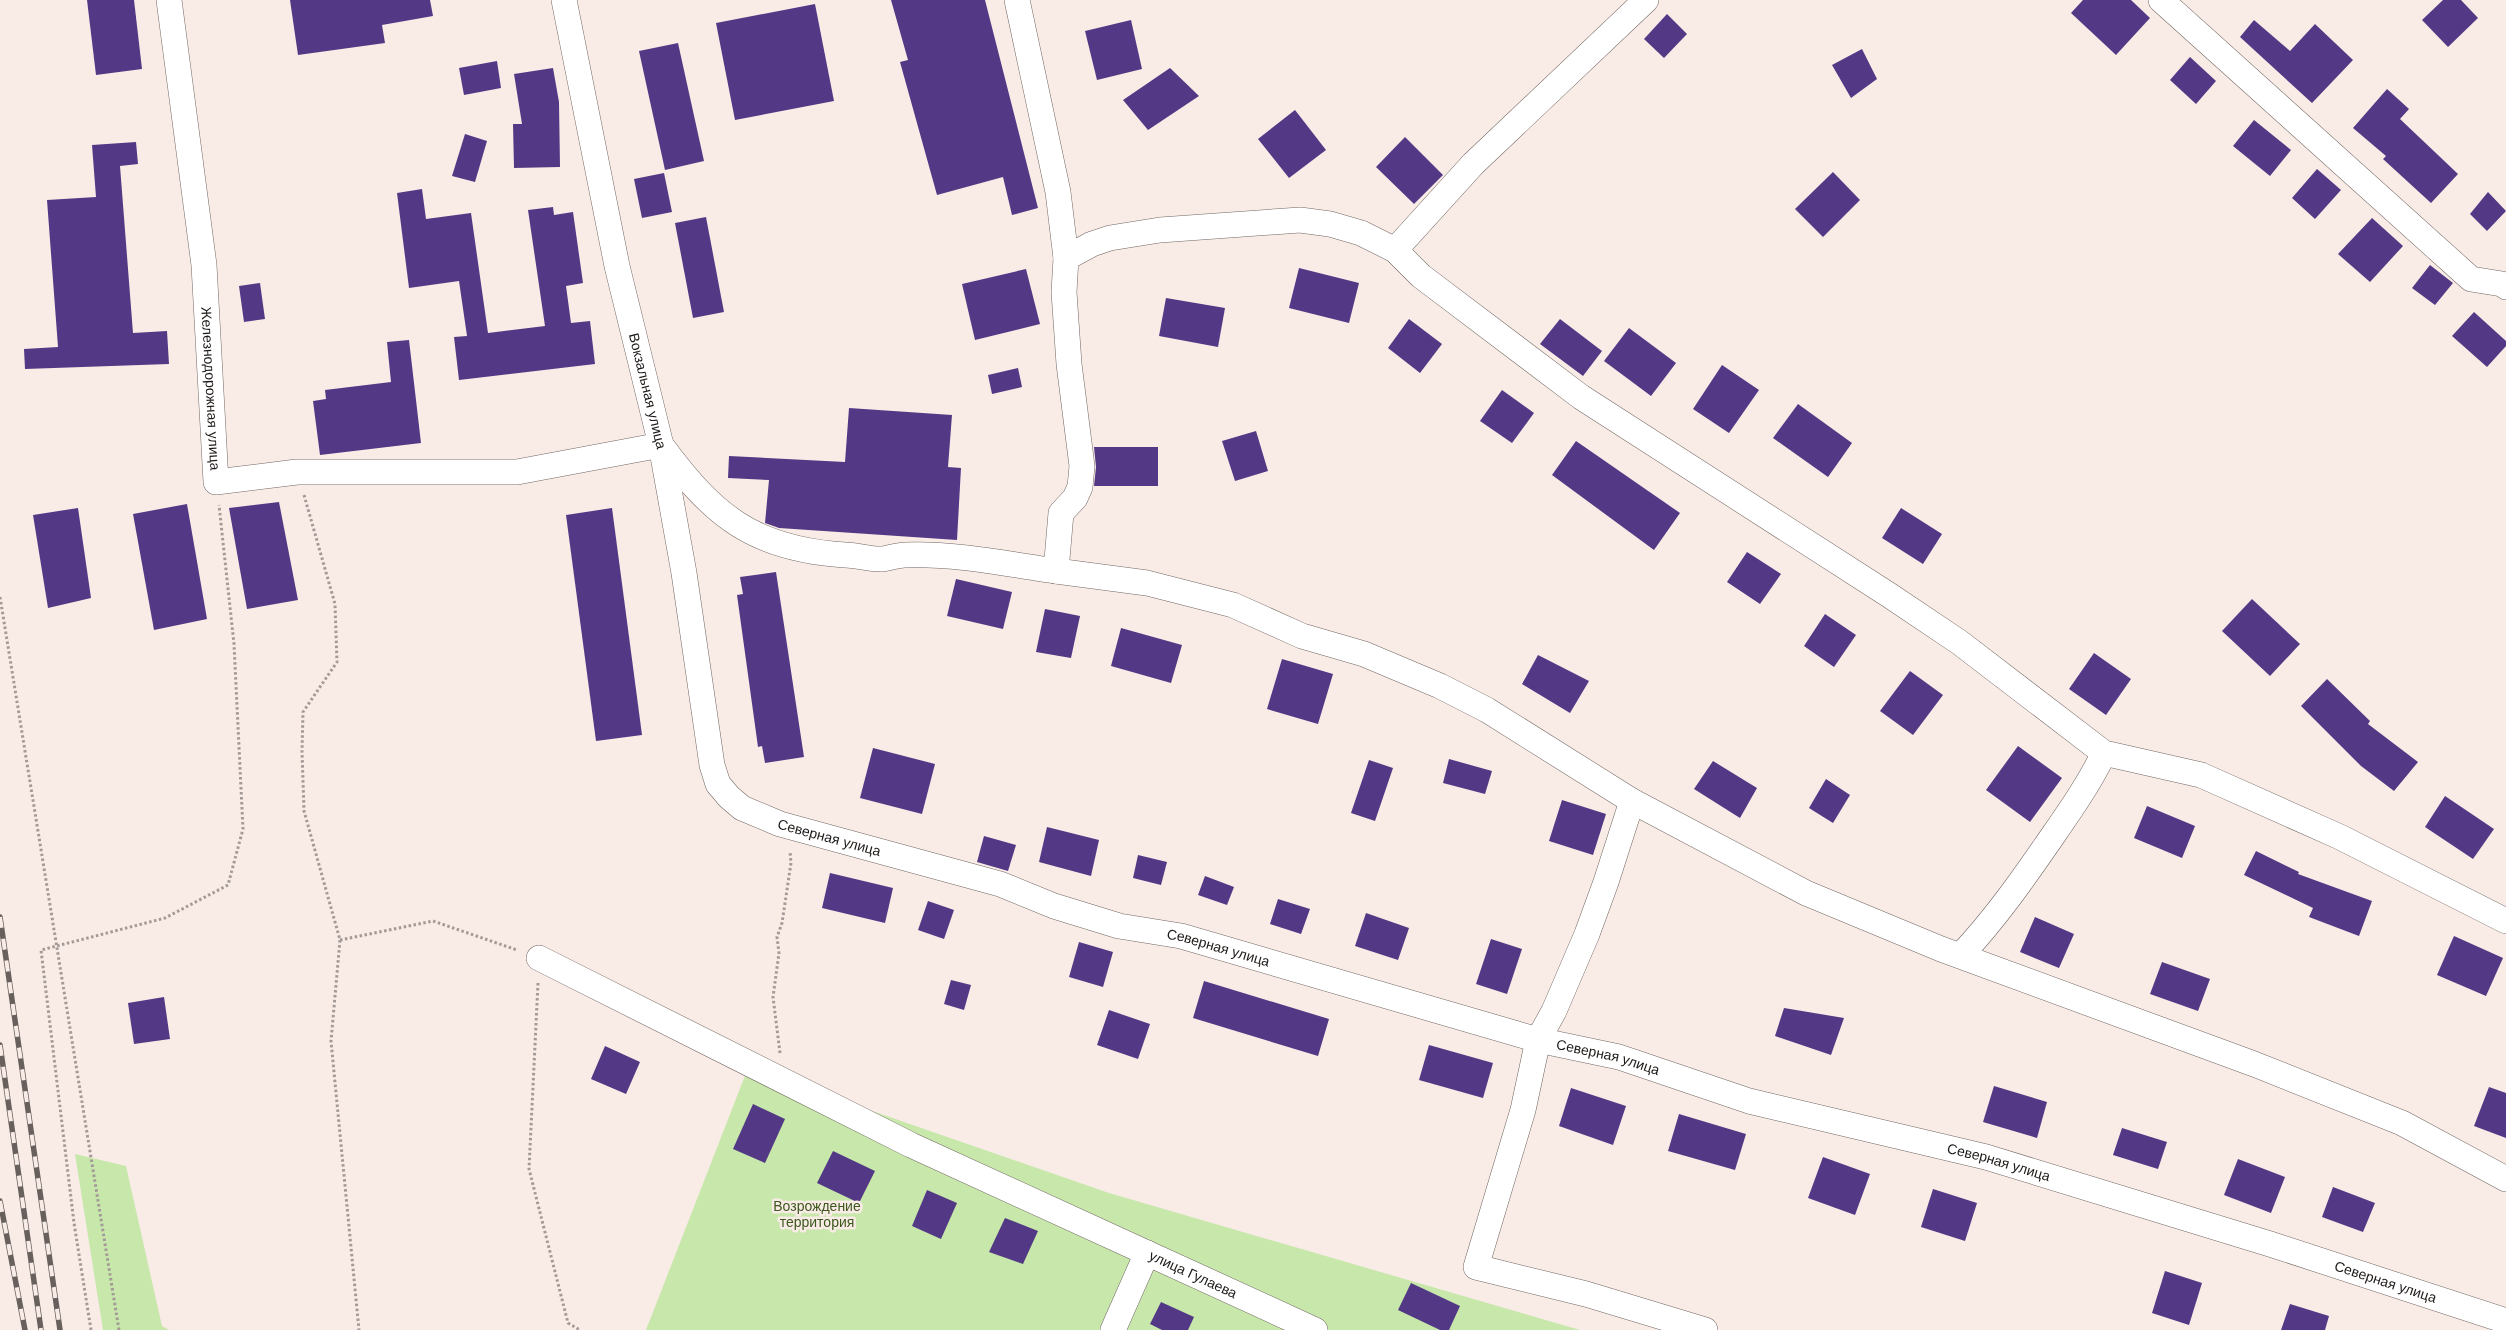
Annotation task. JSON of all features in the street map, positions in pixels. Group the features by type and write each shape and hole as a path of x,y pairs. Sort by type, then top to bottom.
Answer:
{"street":[{"name":"Железнодорожная улица","path":"169,0 204,265 216,482 297,472 517,472 661,445"},
{"name":"Вокзальная улица","path":"564,0 617,266 661,445 684,573 712,765 718,784"},
{"path":"1017,0 1058,192 1066,258 1064,292 1069,364 1082,466 1080,486 1075,498 1061,513 1056,571"},
{"path":"1395,250 1472,164 1646,0"},
{"path":"2161,0 2471,279 2497,284 2506,263"},
{"path":"1066,258 1092,244 1160,230 1300,220 1330,224 1361,233 1395,250 1421,276 1581,397 1897,600 1959,642 2104,753 2201,775 2340,837 2506,921"},
{"path":"661,445 688,482 703,497 749,532 772,543 810,553 881,559 905,555 960,558 1147,583 1233,605 1302,636 1364,654 1440,686 1487,710 1632,801 1806,893 1941,949 2254,1064 2402,1123 2506,1179"},
{"path":"1961,955 1984,930 2041,853 2092,779 2104,753"},
{"name":"Северная улица","path":"718,784 742,808 780,824 1000,884 1054,906 1119,926 1181,936 1538,1040 1618,1057 1749,1101 1986,1157 2280,1247 2506,1321"},
{"path":"1632,801 1587,934 1554,1011 1538,1040 1523,1110 1476,1267 1586,1294 1705,1330"},
{"path":"539,958 912,1145 1146,1253"},
{"name":"улица Гулаева","path":"1113,1330 1146,1253 1315,1330"}],"path":[{"path":"297,472 335,604 337,662 303,712 302,751 304,811 340,940 331,1041 359,1330"},
{"path":"91,1330 74,1223 41,950 165,918 228,885 243,829 234,644 216,482"},
{"path":"0,597 56,946 105,1229 120,1330"},
{"path":"780,824 789,845 791,863 782,923 777,937 779,953 774,997 783,1081"},
{"path":"340,940 433,920 539,958 529,1169 568,1323 580,1330"}],"green space":[{"name":"Возрождение территория","path":"748,1068 1109,1193 1580,1330 646,1330"},
{"path":"75,1154 126,1166 162,1326 169,1330 103,1330"}],"building":[{"path":"87,0 134,0 142,69 96,75"},
{"path":"290,0 430,0 433,16 382,25 385,43 298,55"},
{"path":"891,0 985,0 1038,208 1012,215 1003,177 937,195 900,62 908,60"},
{"path":"2083,0 2131,0 2150,18 2116,55 2071,13"},
{"path":"2443,0 2461,0 2478,18 2448,47 2422,20"},
{"path":"815,4 834,101 735,120 716,23"},
{"path":"1667,14 1687,34 1664,58 1644,39"},
{"path":"1131,20 1142,69 1097,80 1085,31"},
{"path":"2254,20 2290,51 2315,24 2353,60 2312,103 2240,37"},
{"path":"678,43 704,161 665,170 639,51"},
{"path":"1862,49 1877,79 1851,98 1832,65"},
{"path":"2190,57 2216,81 2196,104 2170,80"},
{"path":"497,61 501,88 464,95 459,68"},
{"path":"553,68 559,102 560,167 514,168 513,124 522,124 514,74"},
{"path":"1170,68 1199,96 1148,130 1123,100"},
{"path":"2387,89 2409,109 2400,119 2458,174 2431,203 2383,159 2386,156 2353,128"},
{"path":"1295,110 1326,150 1289,178 1258,139"},
{"path":"2254,120 2291,150 2270,176 2233,146"},
{"path":"465,134 487,141 475,182 452,176"},
{"path":"1405,137 1443,175 1414,204 1376,167"},
{"path":"136,142 138,164 120,166 133,333 167,331 169,364 25,369 24,349 58,347 47,200 96,197 92,145"},
{"path":"2317,169 2341,190 2315,219 2292,198"},
{"path":"1833,172 1860,200 1823,237 1795,209"},
{"path":"664,173 672,212 642,218 634,179"},
{"path":"422,189 426,219 471,213 488,333 545,326 528,210 553,207 554,215 573,212 583,283 566,286 571,323 590,321 595,364 459,380 454,337 467,336 459,281 409,288 397,193"},
{"path":"2488,192 2506,211 2487,231 2470,214"},
{"path":"706,217 724,312 693,318 675,223"},
{"path":"2372,218 2403,246 2370,282 2338,254"},
{"path":"2430,265 2453,283 2435,305 2412,288"},
{"path":"1299,268 1359,283 1349,323 1289,308"},
{"path":"1026,269 1040,324 975,340 962,284"},
{"path":"260,283 265,319 244,322 239,286"},
{"path":"1166,298 1225,308 1218,347 1159,336"},
{"path":"2474,312 2506,341 2506,346 2487,367 2452,336"},
{"path":"1409,319 1442,344 1420,373 1388,348"},
{"path":"1560,319 1602,351 1583,376 1540,344"},
{"path":"1629,328 1676,363 1651,396 1604,361"},
{"path":"409,340 421,443 320,455 313,401 326,399 325,390 391,382 387,342"},
{"path":"1722,365 1759,390 1729,433 1693,409"},
{"path":"1018,368 1022,387 992,394 988,375"},
{"path":"1502,390 1534,413 1512,443 1480,421"},
{"path":"1798,404 1852,443 1828,477 1773,438"},
{"path":"849,408 952,415 948,467 961,468 957,540 779,528 765,523 769,480 728,478 729,456 845,462"},
{"path":"1256,431 1268,471 1235,481 1222,441"},
{"path":"1576,441 1680,513 1654,550 1552,475"},
{"path":"1094,447 1158,447 1158,486 1094,486 1096,467"},
{"path":"279,502 298,600 247,609 229,508"},
{"path":"187,504 207,619 154,630 133,514"},
{"path":"78,508 91,598 48,608 33,515"},
{"path":"612,508 642,735 596,741 566,515"},
{"path":"1901,508 1942,534 1923,564 1882,538"},
{"path":"1747,552 1781,574 1760,604 1727,582"},
{"path":"776,572 804,757 765,763 762,746 758,747 737,595 743,594 740,577"},
{"path":"956,579 1012,592 1003,629 947,616"},
{"path":"2252,599 2300,644 2270,676 2222,631"},
{"path":"1045,609 1080,616 1071,658 1036,652"},
{"path":"1825,614 1856,635 1834,667 1804,646"},
{"path":"1121,628 1182,645 1171,683 1111,666"},
{"path":"2094,653 2131,679 2106,715 2069,689"},
{"path":"1538,655 1589,681 1570,713 1522,684"},
{"path":"1282,659 1333,674 1318,724 1267,709"},
{"path":"1910,671 1943,695 1913,735 1880,711"},
{"path":"2327,679 2370,721 2368,724 2418,762 2394,791 2361,766 2301,706"},
{"path":"2018,746 2062,778 2030,822 1986,790"},
{"path":"873,748 935,764 922,814 860,798"},
{"path":"1449,759 1492,771 1485,794 1443,783"},
{"path":"1369,760 1393,768 1375,821 1351,813"},
{"path":"1713,761 1757,788 1740,818 1694,789"},
{"path":"1826,779 1850,795 1833,823 1809,808"},
{"path":"2445,796 2494,829 2473,859 2425,827"},
{"path":"1562,800 1606,814 1593,855 1549,841"},
{"path":"2147,806 2195,826 2182,858 2134,838"},
{"path":"1047,827 1099,840 1091,876 1039,862"},
{"path":"984,836 1016,845 1008,871 977,862"},
{"path":"2256,851 2299,872 2298,874 2372,901 2359,936 2309,917 2313,908 2244,875"},
{"path":"1138,855 1167,862 1161,885 1133,878"},
{"path":"830,873 893,888 885,923 822,908"},
{"path":"1205,876 1234,887 1227,905 1198,895"},
{"path":"1278,899 1310,909 1301,934 1270,924"},
{"path":"928,901 954,910 944,939 918,930"},
{"path":"1366,913 1409,928 1398,960 1355,946"},
{"path":"2035,917 2074,934 2059,968 2020,952"},
{"path":"2454,936 2503,958 2486,996 2437,975"},
{"path":"1491,939 1522,949 1507,994 1476,984"},
{"path":"1079,942 1113,952 1103,987 1069,977"},
{"path":"2162,962 2210,979 2198,1011 2150,994"},
{"path":"951,980 971,985 964,1010 944,1004"},
{"path":"1204,981 1329,1019 1318,1056 1193,1018"},
{"path":"164,997 170,1039 134,1044 128,1003"},
{"path":"1784,1008 1844,1018 1831,1055 1775,1036"},
{"path":"1109,1010 1150,1024 1138,1059 1097,1045"},
{"path":"1429,1045 1493,1063 1483,1098 1419,1080"},
{"path":"605,1046 640,1062 626,1094 591,1079"},
{"path":"1994,1086 2047,1102 2037,1138 1983,1122"},
{"path":"2489,1087 2506,1093 2506,1138 2474,1126"},
{"path":"1571,1088 1626,1106 1613,1145 1559,1126"},
{"path":"753,1104 785,1119 765,1163 733,1149"},
{"path":"1679,1114 1746,1134 1735,1170 1668,1151"},
{"path":"2122,1128 2167,1142 2158,1169 2113,1155"},
{"path":"833,1151 875,1171 859,1203 817,1183"},
{"path":"1823,1157 1870,1174 1855,1215 1808,1198"},
{"path":"2238,1159 2285,1177 2271,1213 2224,1195"},
{"path":"2333,1187 2375,1203 2363,1232 2322,1217"},
{"path":"1933,1189 1977,1203 1965,1241 1921,1227"},
{"path":"927,1190 957,1203 941,1239 912,1226"},
{"path":"1005,1218 1038,1231 1023,1264 989,1252"},
{"path":"2165,1271 2202,1283 2189,1325 2152,1313"},
{"path":"1411,1283 1460,1306 1449,1330 1440,1330 1398,1310"},
{"path":"1161,1302 1194,1317 1188,1330 1162,1330 1150,1324"},
{"path":"2290,1304 2329,1316 2325,1330 2281,1330"}],"railway":[{"path":"0,917 60,1330"},
{"path":"0,1045 41,1330"},
{"path":"0,1201 25,1330"}]}
